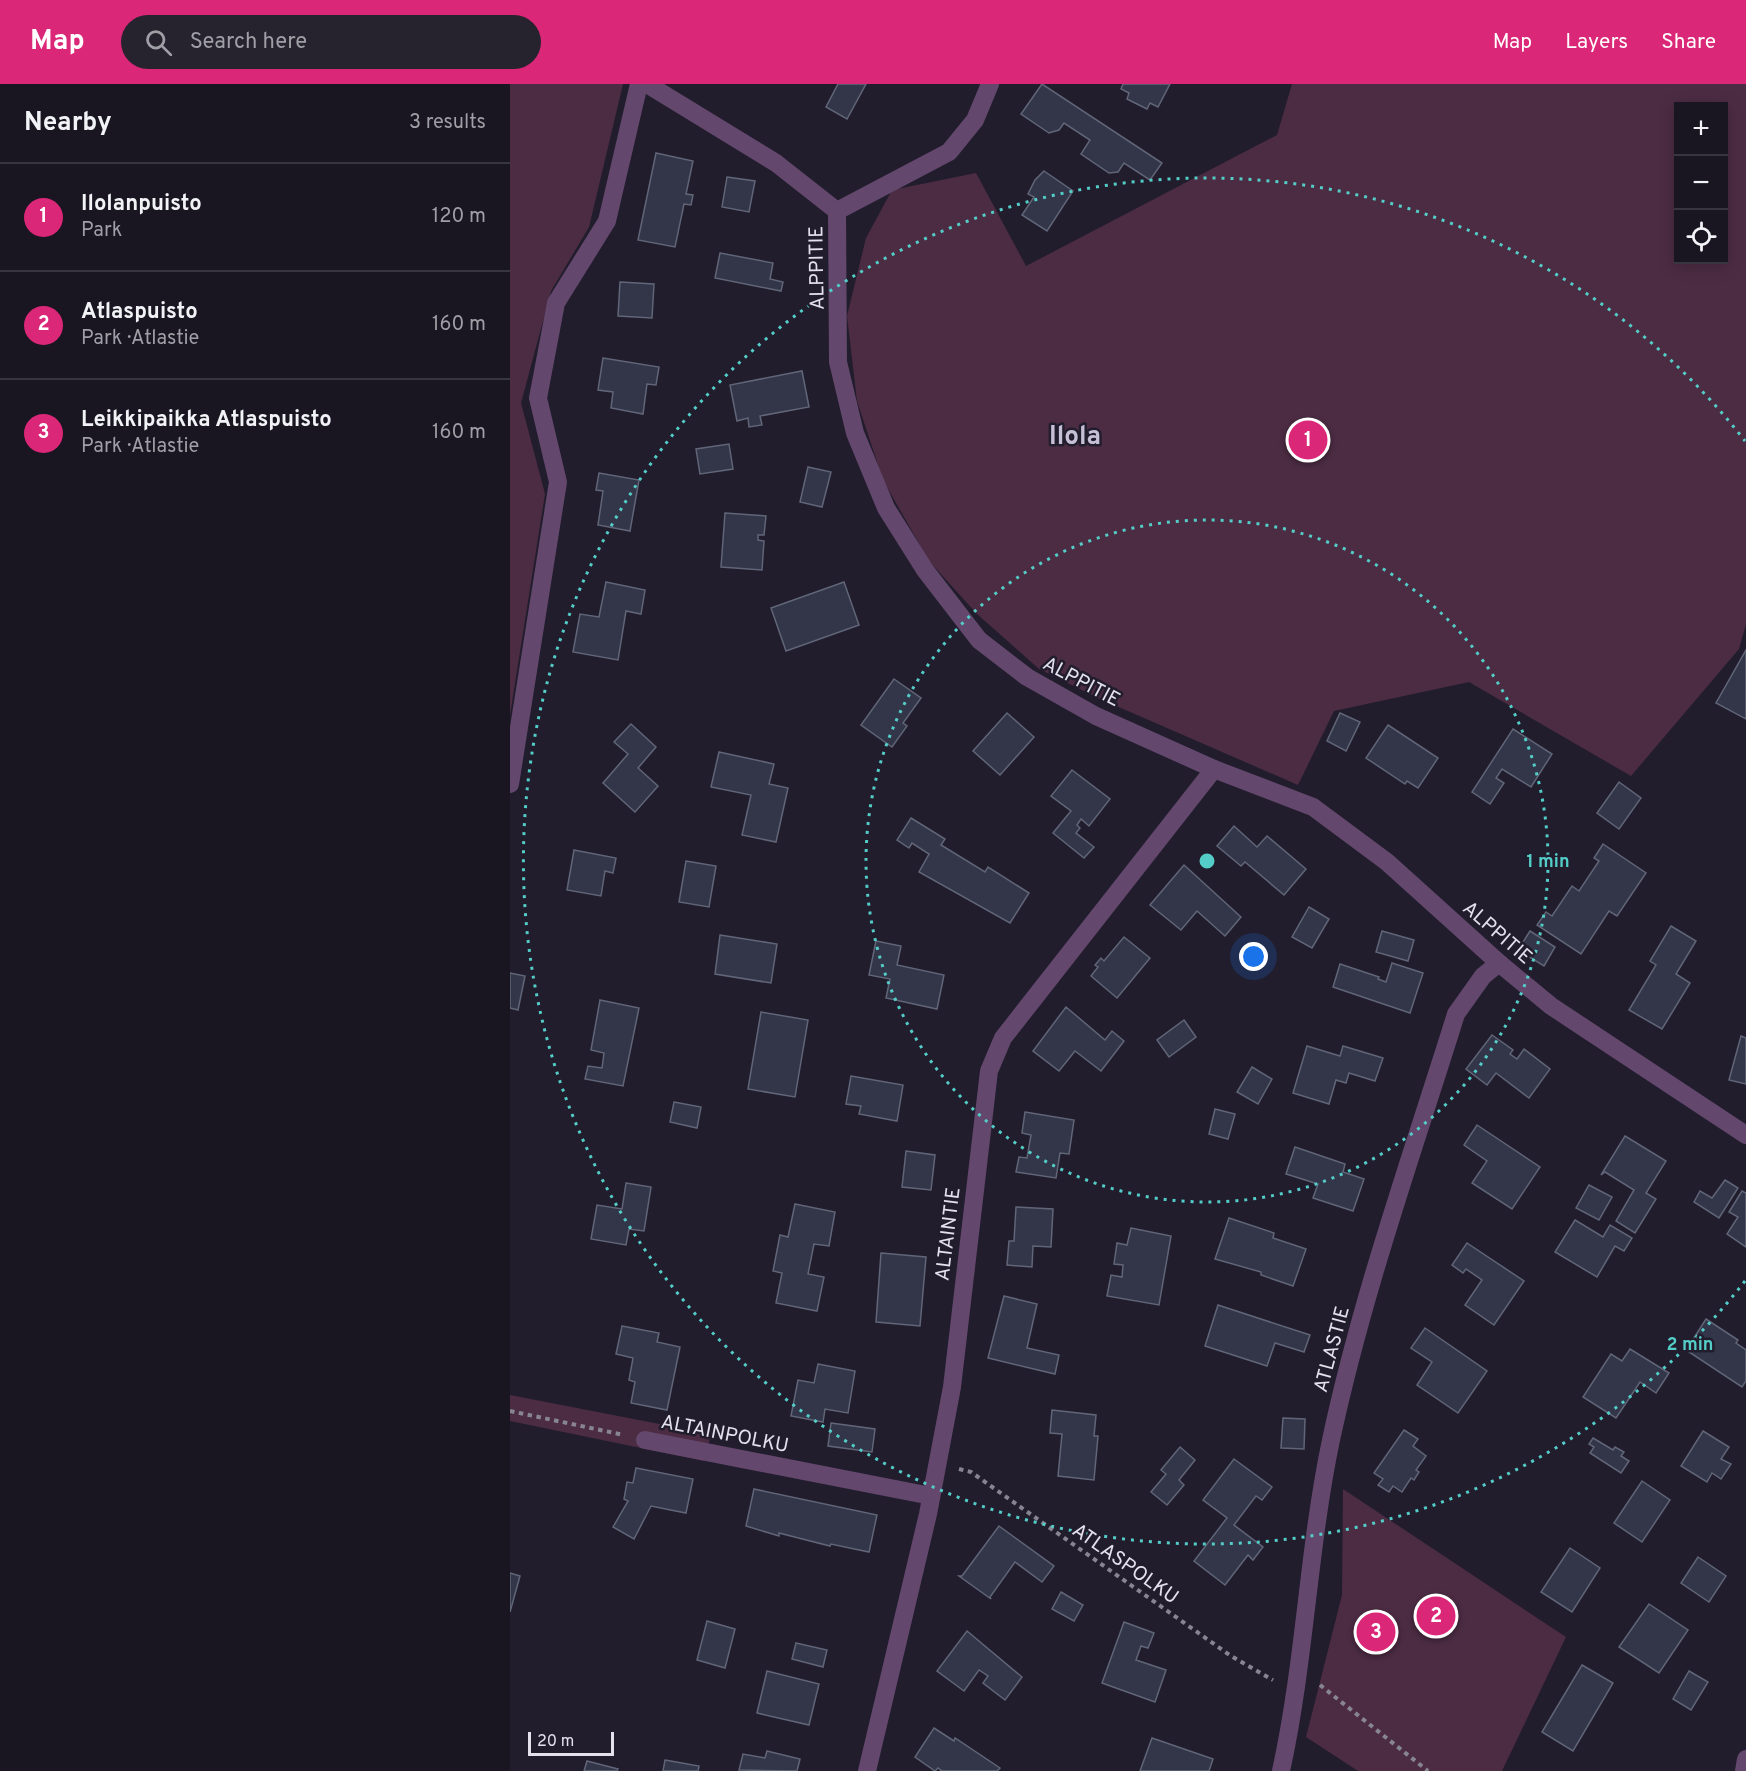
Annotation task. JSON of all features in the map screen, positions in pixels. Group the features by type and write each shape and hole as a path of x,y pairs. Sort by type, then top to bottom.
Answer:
{"street":[{"path":"510,784 558,482 538,398 556,303 607,221 639,84"},
{"name":"ALPPITIE","path":"646,84 776,162 837,210 838,362 855,433 886,508 925,570 979,640 1027,678 1096,716 1214,769 1313,807 1387,862 1498,963 1551,1006 1746,1135"},
{"path":"837,210 950,152 975,120 990,84"},
{"name":"ALTAINTIE","path":"867,1771 931,1496 952,1387 989,1071 1003,1038 1214,769"},
{"name":"ATLASTIE","path":"1281,1771 1299,1670 1321,1496 1331,1439 1368,1297 1456,1014 1483,976 1498,963"},
{"name":"ALTAINPOLKU","path":"645,1440 931,1496"},
{"path":"1744,1771 1746,1759"}],"path":[{"name":"ALTAINPOLKU","path":"510,1411 645,1440"},
{"name":"ATLASPOLKU","path":"938,1464 971,1472 1231,1656 1295,1693"},
{"path":"1299,1670 1428,1771"}],"shaded area":[{"path":"510,84 623,84 589,227 551,291 521,403 545,494 510,715"},
{"path":"1292,84 1746,84 1746,624 1739,649 1631,776 1469,682 1334,711 1298,785 1098,698 1039,669 977,614 929,561 883,480 857,401 847,316 866,238 892,190 976,173 1026,266 1277,135"},
{"path":"510,1395 711,1434 704,1461 510,1421"},
{"path":"1343,1489 1566,1637 1502,1771 1358,1771 1306,1737 1342,1595"}],"building":[{"path":"838,84 866,84 847,119 826,107"},
{"path":"1042,84 1162,163 1150,180 1124,163 1118,172 1109,173 1081,154 1090,140 1064,123 1059,130 1049,133 1021,114"},
{"path":"1123,84 1170,84 1158,107 1150,103 1147,109 1127,99 1129,93 1121,89"},
{"path":"656,153 693,161 686,194 693,195 691,205 684,204 675,247 638,240"},
{"path":"1044,171 1073,191 1047,231 1022,215 1034,197 1028,194 1035,180"},
{"path":"727,177 755,181 749,212 722,207"},
{"path":"720,253 773,263 770,279 783,282 781,291 715,278"},
{"path":"620,282 654,284 652,318 618,316"},
{"path":"603,358 659,367 656,385 647,384 643,414 611,408 613,392 598,390"},
{"path":"802,371 809,407 760,416 762,425 749,427 748,418 737,421 730,385"},
{"path":"729,444 733,469 700,474 696,449"},
{"path":"808,467 831,472 822,507 800,502"},
{"path":"599,473 639,480 630,531 598,525 603,491 596,490"},
{"path":"725,513 766,516 764,535 758,535 758,540 764,541 762,570 721,567"},
{"path":"606,582 645,590 641,614 626,611 618,660 573,652 580,614 599,617"},
{"path":"844,582 859,625 786,651 771,608"},
{"path":"1746,650 1746,719 1716,703"},
{"path":"894,679 921,698 903,723 907,726 892,747 861,725"},
{"path":"1007,713 1034,737 1000,775 973,751"},
{"path":"1340,713 1360,722 1346,751 1327,741"},
{"path":"631,724 656,747 638,768 658,786 635,812 603,783 628,754 614,742"},
{"path":"1388,725 1438,758 1418,788 1407,781 1405,784 1366,758"},
{"path":"1513,729 1552,754 1531,787 1502,769 1496,778 1504,783 1490,804 1472,792"},
{"path":"719,752 774,764 769,784 788,788 776,842 742,835 751,795 711,787"},
{"path":"1072,770 1110,799 1089,826 1081,819 1077,825 1080,828 1076,833 1094,847 1084,858 1053,833 1071,811 1051,796"},
{"path":"1619,782 1641,798 1619,829 1597,813"},
{"path":"911,818 945,839 941,845 985,872 988,867 1029,893 1010,923 919,872 929,854 912,843 909,848 897,840"},
{"path":"1234,826 1257,847 1267,836 1306,869 1284,895 1245,862 1241,866 1217,846"},
{"path":"1603,844 1646,873 1617,916 1609,911 1581,954 1537,925 1546,912 1552,916 1572,886 1579,891 1599,861 1594,858"},
{"path":"574,850 616,858 613,873 605,871 601,896 567,890"},
{"path":"686,861 716,866 709,907 679,902"},
{"path":"1184,865 1241,917 1225,936 1197,911 1181,930 1150,905"},
{"path":"1309,907 1329,919 1312,948 1292,937"},
{"path":"1671,926 1696,941 1676,974 1690,983 1662,1029 1629,1010 1656,965 1650,961"},
{"path":"1382,931 1414,940 1408,961 1376,952"},
{"path":"1530,931 1555,947 1544,966 1518,950"},
{"path":"720,935 777,944 771,983 715,974"},
{"path":"1124,937 1150,958 1117,998 1091,976 1098,967 1095,965 1101,958 1104,961"},
{"path":"876,941 901,946 897,965 944,975 937,1009 886,998 890,979 869,975"},
{"path":"1392,963 1423,973 1410,1013 1333,987 1340,964 1379,977 1378,979 1386,982"},
{"path":"510,973 525,976 518,1010 510,1008"},
{"path":"600,1000 639,1008 623,1086 585,1079 588,1066 602,1068 604,1053 591,1050"},
{"path":"1066,1007 1105,1040 1112,1031 1124,1041 1101,1071 1075,1051 1059,1071 1033,1051"},
{"path":"761,1012 808,1020 795,1097 748,1089"},
{"path":"1184,1020 1196,1037 1169,1057 1157,1040"},
{"path":"1492,1035 1513,1050 1510,1054 1517,1059 1524,1049 1550,1069 1529,1098 1496,1073 1487,1085 1466,1069"},
{"path":"1741,1036 1746,1038 1746,1084 1729,1080"},
{"path":"1307,1046 1340,1056 1343,1046 1383,1058 1375,1081 1349,1073 1346,1083 1336,1080 1329,1104 1293,1093"},
{"path":"1252,1067 1272,1079 1258,1104 1237,1092"},
{"path":"851,1076 903,1085 897,1121 859,1114 861,1106 846,1104"},
{"path":"674,1102 701,1107 697,1128 670,1122"},
{"path":"1215,1109 1235,1114 1228,1139 1209,1134"},
{"path":"1025,1112 1074,1120 1069,1154 1060,1153 1056,1178 1016,1172 1019,1157 1027,1158 1031,1135 1022,1133"},
{"path":"1477,1125 1540,1167 1512,1209 1472,1183 1487,1161 1464,1145"},
{"path":"1625,1136 1666,1161 1646,1193 1656,1199 1635,1233 1616,1221 1634,1190 1605,1172 1601,1175"},
{"path":"1295,1147 1345,1164 1343,1172 1364,1179 1353,1211 1313,1198 1318,1184 1286,1174"},
{"path":"906,1151 935,1155 931,1190 902,1187"},
{"path":"1725,1180 1738,1188 1719,1218 1694,1202 1700,1191 1712,1198"},
{"path":"626,1183 651,1187 644,1231 629,1229 626,1245 591,1239 597,1205 622,1209"},
{"path":"1589,1185 1612,1197 1599,1220 1576,1208"},
{"path":"1742,1191 1746,1193 1746,1247 1727,1234 1738,1217 1729,1212"},
{"path":"795,1204 835,1212 829,1246 814,1244 808,1274 824,1277 817,1311 776,1303 782,1273 773,1271 780,1235 788,1237"},
{"path":"1016,1207 1053,1209 1051,1247 1033,1246 1032,1267 1007,1265 1009,1241 1014,1241"},
{"path":"1229,1218 1274,1233 1273,1238 1306,1249 1293,1286 1261,1275 1261,1272 1215,1259"},
{"path":"1575,1220 1603,1237 1610,1225 1632,1238 1624,1251 1615,1246 1597,1277 1555,1252"},
{"path":"1131,1228 1171,1236 1159,1305 1107,1296 1111,1275 1122,1277 1123,1265 1114,1264 1117,1243 1127,1245"},
{"path":"1467,1243 1524,1281 1494,1325 1465,1305 1482,1280 1466,1269 1463,1273 1452,1265"},
{"path":"881,1253 926,1257 920,1326 876,1322"},
{"path":"1004,1296 1037,1304 1027,1348 1059,1355 1055,1374 988,1358"},
{"path":"1218,1305 1310,1335 1304,1352 1275,1343 1267,1366 1205,1346"},
{"path":"1706,1319 1738,1340 1736,1343 1746,1350 1746,1381 1742,1387 1686,1350"},
{"path":"622,1326 659,1333 657,1342 680,1347 667,1410 631,1403 635,1382 629,1380 633,1358 616,1354"},
{"path":"1425,1328 1487,1371 1458,1413 1417,1385 1432,1362 1411,1348"},
{"path":"1630,1349 1669,1373 1656,1393 1640,1382 1616,1418 1583,1397 1611,1354 1622,1361"},
{"path":"818,1364 855,1371 848,1413 825,1409 823,1422 791,1416 798,1380 814,1383"},
{"path":"1052,1410 1096,1415 1094,1436 1098,1436 1094,1480 1058,1476 1062,1434 1050,1433"},
{"path":"1283,1418 1305,1419 1304,1449 1281,1448"},
{"path":"831,1423 875,1429 872,1452 828,1446"},
{"path":"1404,1430 1418,1439 1413,1446 1426,1456 1416,1470 1419,1472 1414,1480 1411,1478 1402,1492 1393,1486 1389,1492 1378,1485 1383,1479 1374,1473"},
{"path":"1703,1431 1729,1447 1721,1459 1731,1464 1721,1479 1712,1473 1707,1482 1681,1466"},
{"path":"1593,1438 1613,1450 1615,1447 1624,1452 1621,1456 1629,1461 1621,1473 1590,1453 1594,1447 1589,1444"},
{"path":"1180,1447 1195,1460 1179,1480 1184,1485 1167,1505 1151,1492 1166,1474 1161,1470"},
{"path":"1234,1459 1272,1487 1262,1500 1256,1496 1234,1525 1263,1547 1253,1560 1248,1555 1225,1585 1194,1561 1227,1518 1203,1500"},
{"path":"636,1468 693,1479 686,1513 651,1506 634,1539 613,1527 628,1501 624,1499 627,1482 633,1483"},
{"path":"1642,1481 1670,1500 1642,1542 1614,1523"},
{"path":"754,1489 877,1515 869,1552 831,1544 830,1546 779,1533 779,1536 746,1526"},
{"path":"999,1526 1054,1566 1042,1582 1015,1562 990,1597 991,1599 959,1576 962,1576"},
{"path":"1570,1548 1600,1568 1572,1612 1541,1592"},
{"path":"1698,1557 1726,1576 1709,1602 1681,1583"},
{"path":"510,1573 520,1576 510,1612"},
{"path":"1061,1592 1083,1605 1074,1621 1052,1609"},
{"path":"1649,1604 1688,1630 1659,1673 1619,1647"},
{"path":"707,1621 735,1629 725,1668 697,1660"},
{"path":"1124,1622 1154,1633 1148,1648 1141,1646 1136,1660 1166,1670 1155,1702 1102,1683"},
{"path":"967,1631 1022,1677 1005,1700 983,1683 988,1676 979,1670 964,1691 937,1671"},
{"path":"796,1643 827,1650 823,1667 792,1659"},
{"path":"1582,1665 1613,1683 1573,1751 1542,1732"},
{"path":"767,1671 819,1684 809,1725 757,1713"},
{"path":"1689,1671 1708,1682 1691,1710 1673,1699"},
{"path":"934,1728 954,1741 955,1738 1000,1768 997,1771 942,1771 938,1768 935,1771 915,1757"},
{"path":"1152,1738 1213,1759 1209,1771 1140,1771"},
{"path":"767,1751 800,1759 797,1771 739,1770 743,1754 765,1758"},
{"path":"665,1760 699,1766 698,1771 663,1771"},
{"path":"587,1761 618,1769 617,1771 584,1771"}],"place":[{"name":"Ilolanpuisto","path":"1308,440"},
{"name":"Atlaspuisto","path":"1436,1616"},
{"name":"Leikkipaikka Atlaspuisto","path":"1376,1632"}],"district":[{"name":"Ilola","path":"1075,435"}]}
